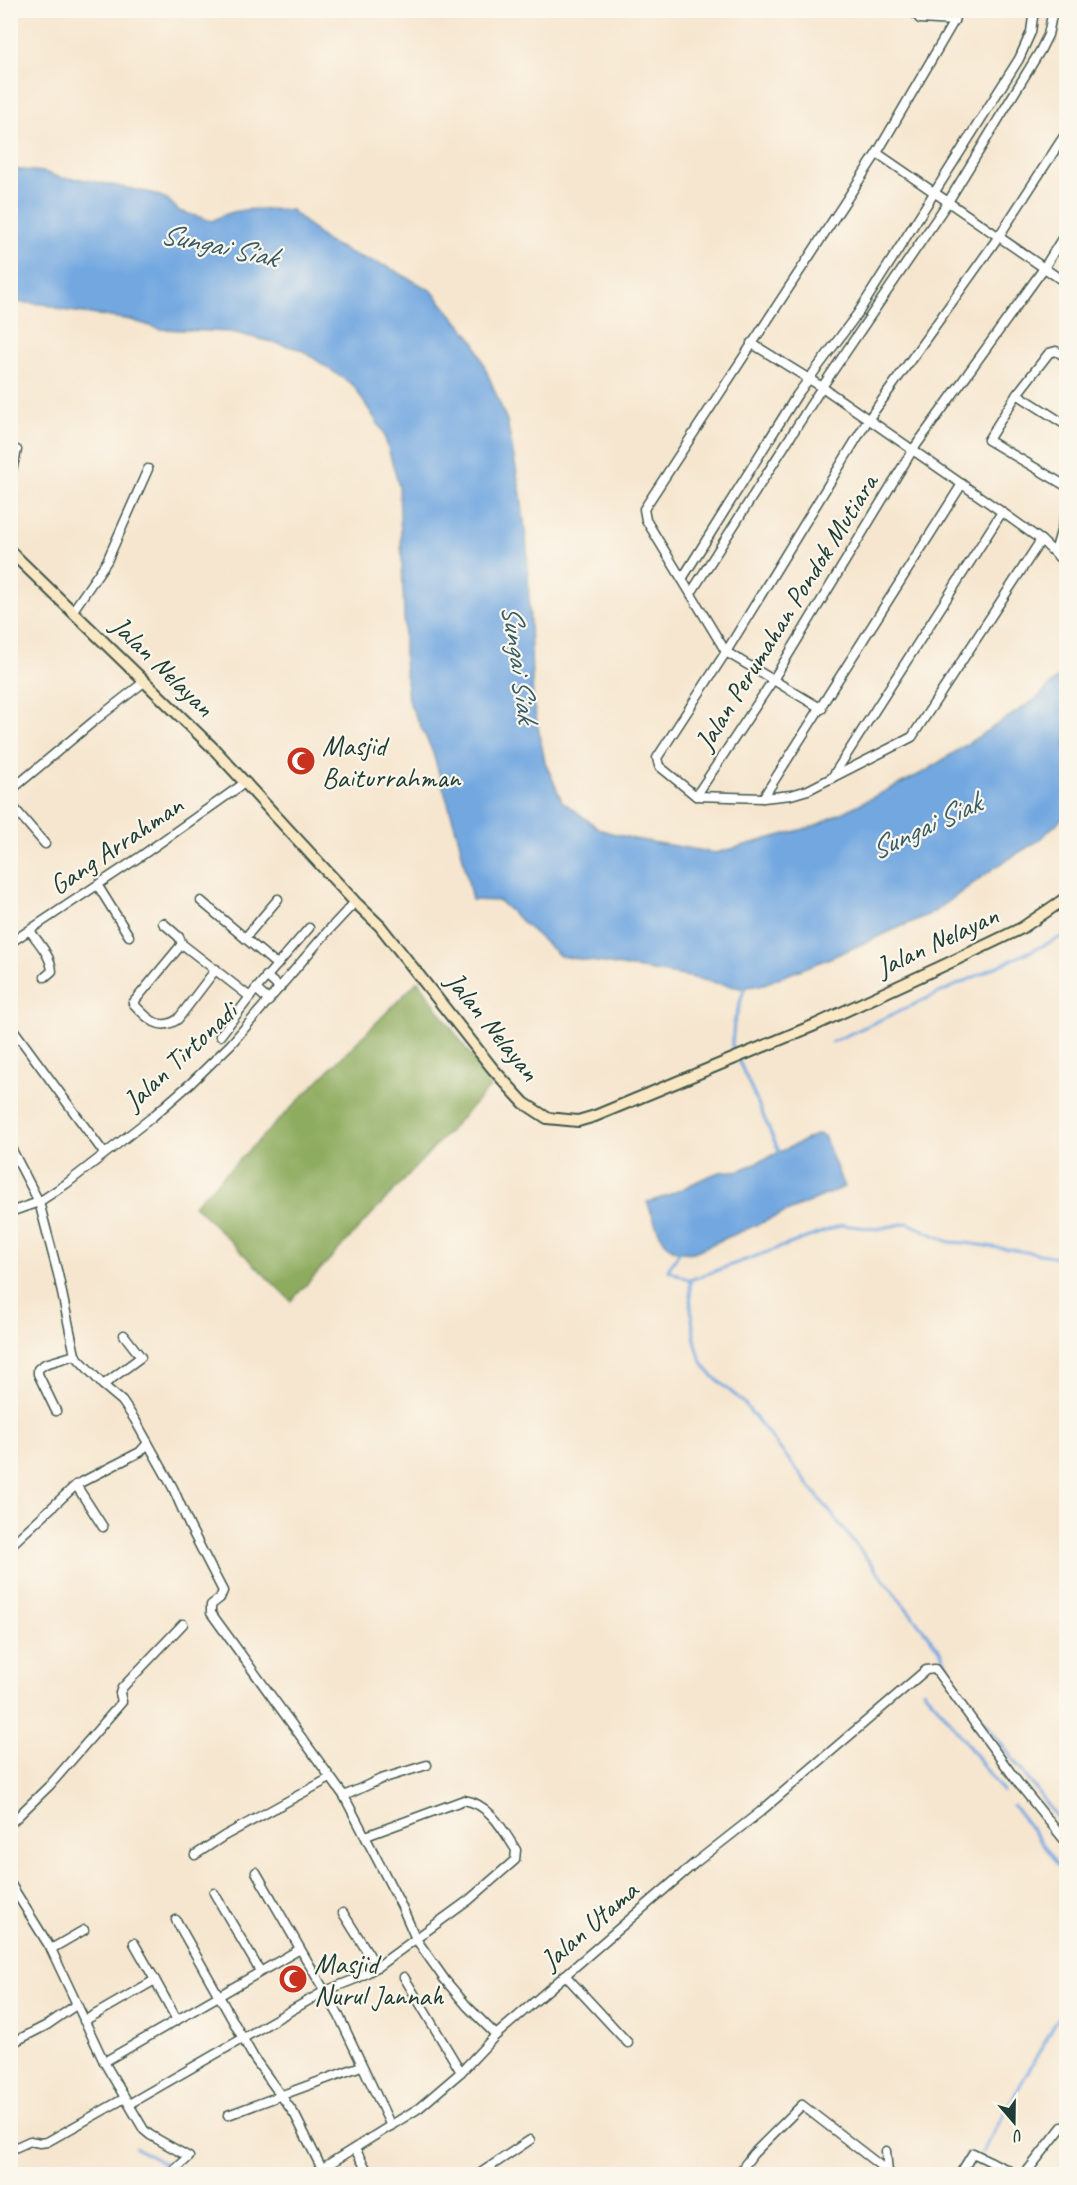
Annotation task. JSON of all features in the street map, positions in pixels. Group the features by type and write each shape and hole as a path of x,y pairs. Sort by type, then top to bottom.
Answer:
{"main road":[{"name":"Jalan Nelayan","path":"10,551 246,782 355,902 380,926 493,1069 524,1102 547,1118 578,1121 595,1116 815,1025 1022,928 1066,898"}],"street":[{"path":"912,10 920,19 954,21"},
{"path":"822,709 726,652 646,520 644,508 878,153 954,21 957,10"},
{"path":"682,579 808,379 858,313 1018,59 1031,32 1034,10"},
{"path":"691,593 822,387 948,202 1048,35 1053,10"},
{"path":"1031,32 1048,35"},
{"name":"Jalan Perumahan Pondok Mutiara","path":"1066,133 999,236 867,420 726,652 657,758 659,766 696,796 773,680 912,451 1044,268 1066,232"},
{"path":"878,153 1066,283"},
{"path":"751,343 822,387 1002,512 1041,540 1066,564"},
{"path":"1066,357 1056,351 1049,353 1017,394 988,440 1066,486"},
{"path":"1017,394 1066,424"},
{"path":"10,477 17,450"},
{"path":"72,612 107,561 147,469"},
{"path":"763,798 822,709 962,484"},
{"path":"831,779 1002,512"},
{"path":"1054,552 1066,514"},
{"path":"696,796 763,798 790,795 831,779 912,737 1041,540"},
{"path":"10,791 144,682"},
{"name":"Gang Arrahman","path":"10,943 98,886 246,782"},
{"path":"10,803 45,844"},
{"path":"98,886 129,936"},
{"path":"245,938 278,898"},
{"path":"201,901 277,965"},
{"name":"Jalan Tirtonadi","path":"10,1212 39,1202 66,1184 151,1118 191,1083 269,1001 355,902"},
{"path":"163,923 179,937 182,944 250,997"},
{"path":"220,1036 266,976 309,928"},
{"path":"30,931 45,950 52,968 52,971 45,977"},
{"path":"182,944 133,1003 145,1016 163,1026 171,1024 178,1019 216,969"},
{"path":"266,976 280,988"},
{"path":"256,989 269,1001"},
{"path":"10,1025 104,1153"},
{"path":"10,1146 39,1202 58,1274 75,1354 103,1385 122,1401 173,1488 223,1592 220,1598 211,1605 211,1613 344,1796 402,1907 416,1939 445,1980 496,2035"},
{"path":"103,1385 141,1357 124,1335"},
{"path":"56,1411 38,1374 38,1369 45,1364 75,1354"},
{"path":"10,1545 76,1485 140,1452 148,1443"},
{"path":"76,1485 103,1527"},
{"path":"10,1824 50,1785 116,1709 122,1702 120,1692 122,1688 183,1624"},
{"name":"Jalan Utama","path":"313,2175 419,2108 461,2072 496,2035 565,1975 695,1863 839,1746 926,1670 935,1669 1019,1784 1066,1842"},
{"path":"344,1796 381,1779 427,1765"},
{"path":"195,1855 224,1836 330,1778"},
{"path":"10,2150 30,2141 47,2142 127,2101 325,1991 358,1978 377,1967 469,1900 515,1860 516,1850 489,1814 473,1801 464,1800 366,1836"},
{"path":"256,1872 339,2016 391,2126"},
{"path":"10,1883 51,1949 104,2062 146,2133 189,2157 170,2175"},
{"path":"214,1893 260,1971"},
{"path":"343,1913 377,1967"},
{"path":"176,1920 254,2058 295,2115 322,2169"},
{"path":"51,1949 84,1930"},
{"path":"134,1943 177,2020"},
{"path":"104,2062 300,1949"},
{"path":"565,1975 628,2043"},
{"path":"404,1977 461,2072"},
{"path":"84,2021 155,1980"},
{"path":"10,2044 47,2025 76,2005"},
{"path":"228,2115 361,2066"},
{"path":"738,2175 753,2154 802,2105 889,2174"},
{"path":"1025,2175 1062,2127"},
{"path":"479,2175 530,2140"},
{"path":"355,2149 369,2175"},
{"path":"886,2151 889,2174"},
{"path":"960,2175 973,2153 1016,2175"}],"green space":[{"path":"418,981 492,1085 291,1301 194,1205"}],"water":[{"name":"Sungai Siak","path":"10,169 44,172 61,178 81,179 152,193 167,199 179,211 212,221 241,210 291,210 326,241 357,256 388,267 432,291 474,341 507,421 521,495 527,548 533,702 545,762 562,801 601,830 634,839 716,853 815,826 926,771 1036,699 1066,670 1066,815 1038,841 997,866 934,912 830,958 761,985 740,988 684,976 560,956 499,901 472,900 459,840 432,750 408,700 404,659 399,486 383,431 353,385 300,349 231,332 160,329 131,320 63,310 45,304 11,302"},
{"path":"818,1134 824,1136 844,1187 694,1252 674,1250 662,1238 647,1202 657,1200 720,1172 743,1169"}],"waterway":[{"path":"832,1042 1066,935"},
{"path":"745,986 734,1023 732,1045 780,1154"},
{"path":"690,1280 842,1225 877,1229 908,1223 949,1242 1066,1258"},
{"path":"680,1251 668,1270 690,1280 695,1341 698,1353 708,1371 743,1402 941,1652 955,1683 1066,1829"},
{"path":"923,1690 943,1712 1003,1792"},
{"path":"1013,1805 1066,1875"},
{"path":"982,2153 1066,2004"},
{"path":"136,2148 168,2166"},
{"path":"970,2174 972,2170"}],"place":[{"name":"Masjid Baiturrahman","path":"301,761"},
{"name":"Masjid Nurul Jannah","path":"293,1979"}]}
